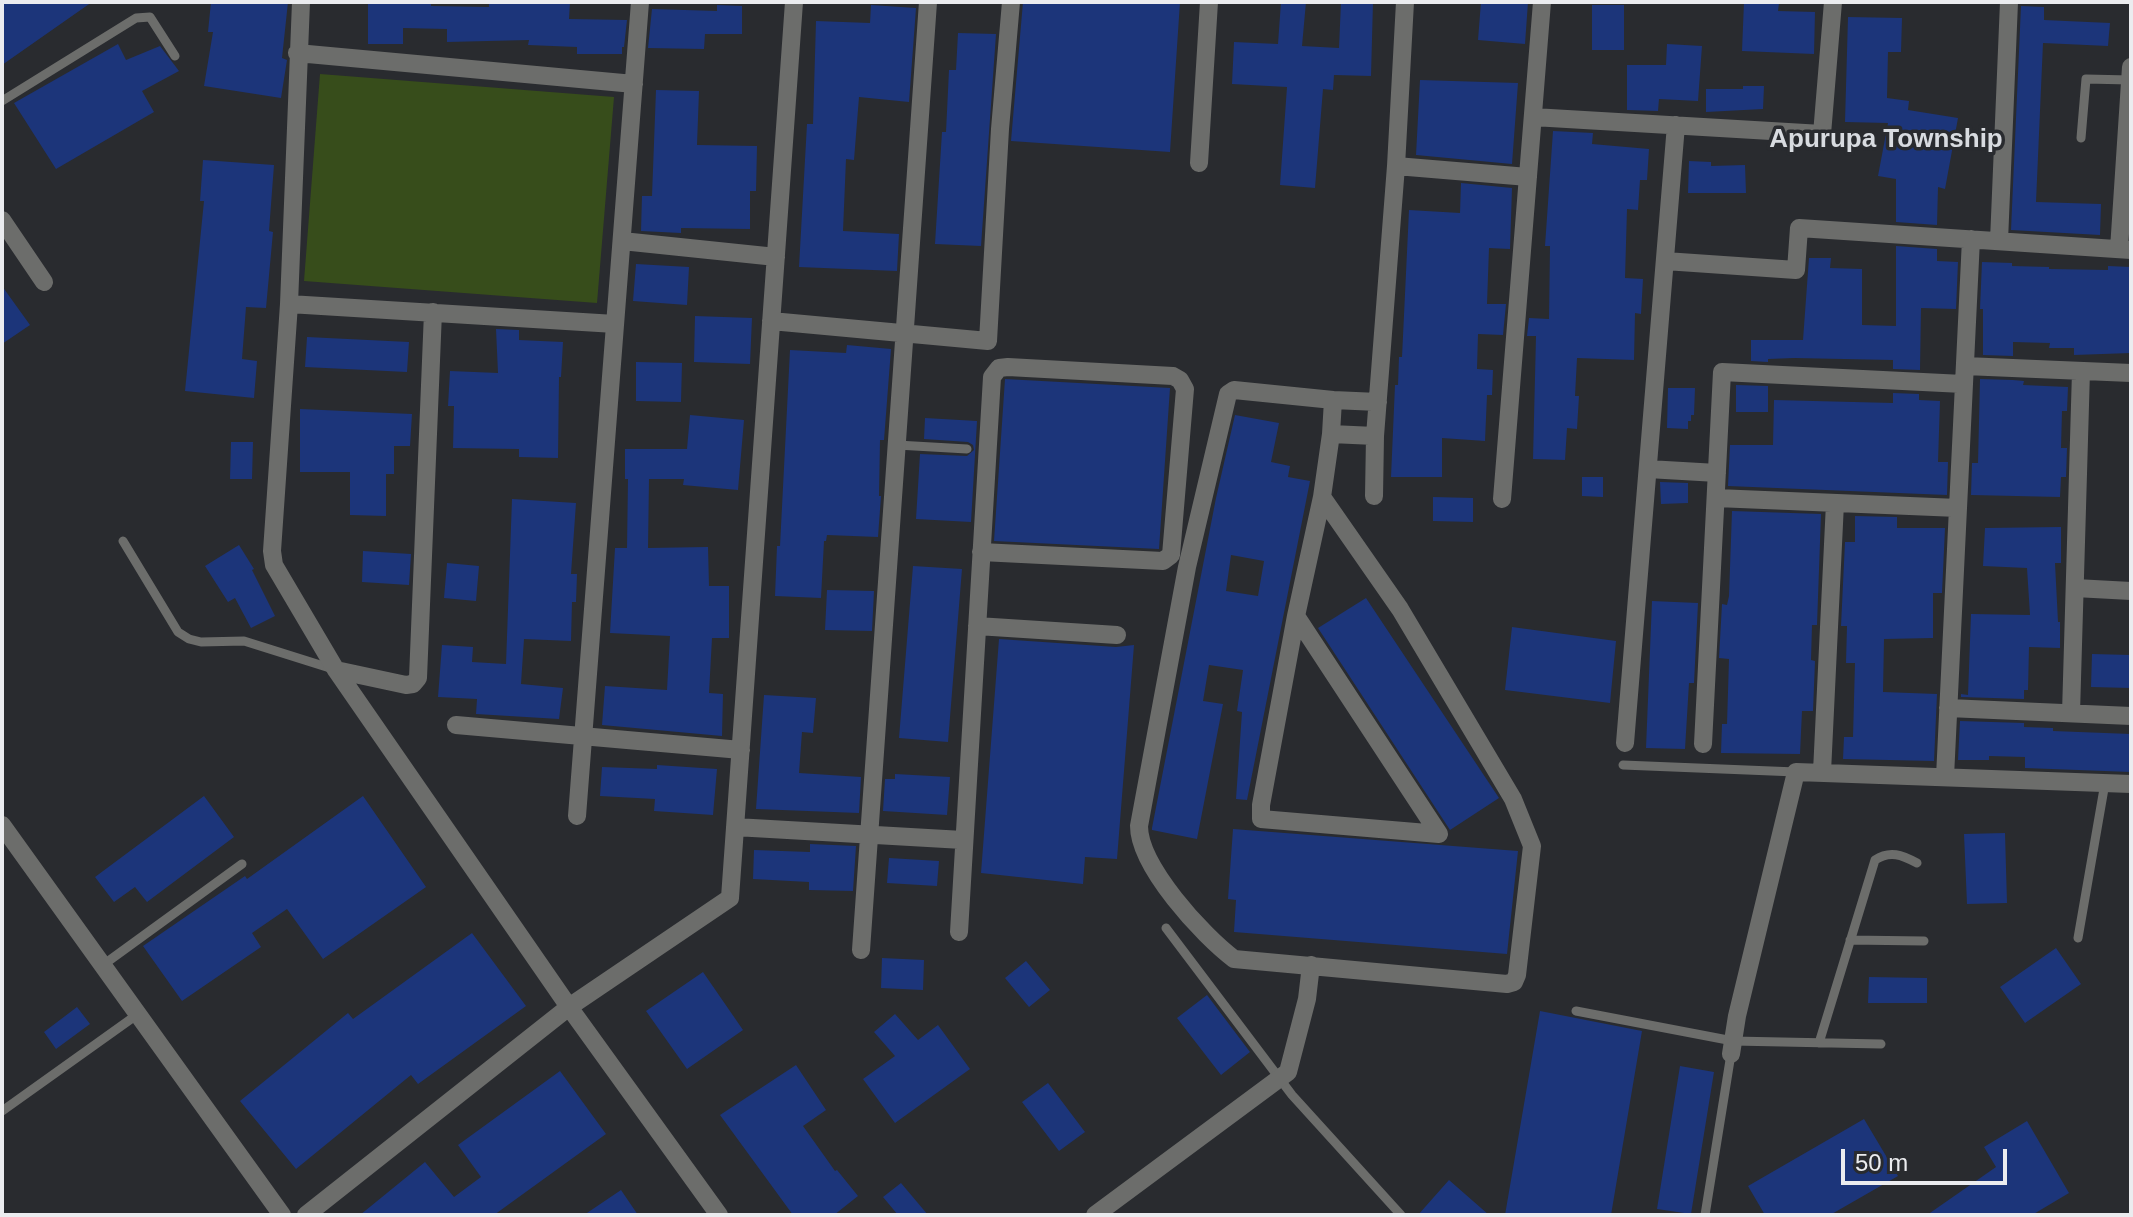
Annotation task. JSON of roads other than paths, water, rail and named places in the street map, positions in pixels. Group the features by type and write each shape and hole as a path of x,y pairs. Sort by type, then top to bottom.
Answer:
{"street":[{"path":"301,2 289,304 272,551 274,565 336,670 569,1007 719,1215"},
{"path":"577,816 640,2"},
{"path":"306,1215 569,1007 730,898 794,2"},
{"path":"861,950 928,2"},
{"path":"771,321 988,341 1011,2"},
{"path":"1199,163 1209,2"},
{"path":"1374,496 1375,436 1405,2"},
{"path":"1502,499 1542,2"},
{"path":"1533,117 1822,134 1833,2"},
{"path":"1999,241 2009,2"},
{"path":"297,53 634,84"},
{"path":"1665,261 1796,270 1799,228 2125,250 2131,67"},
{"path":"1625,743 1676,125"},
{"path":"1396,166 1528,177"},
{"path":"2,220 44,282"},
{"path":"1945,777 1971,239"},
{"path":"622,241 776,257"},
{"path":"289,304 615,324"},
{"path":"336,670 406,685 413,684 418,678 433,312"},
{"path":"959,932 963,840 977,626 981,552 992,377 999,368 1008,367 1158,375 1180,380 1185,389 1171,555 1163,561 981,552"},
{"path":"2071,713 2081,371"},
{"path":"1703,744 1722,372 1964,375 2081,371 2131,373"},
{"path":"1322,497 1408,622 1513,799 1532,846 1514,982 1507,984 1234,959 1221,950 1155,874 1139,841 1139,826 1187,567 1228,394 1234,390 1378,402"},
{"path":"1296,616 1439,834 1261,819 1296,616 1322,497 1333,400"},
{"path":"1331,434 1375,436"},
{"path":"1648,469 1717,473"},
{"path":"1716,498 1958,508"},
{"path":"1822,772 1835,503"},
{"path":"2075,588 2131,591"},
{"path":"977,626 1117,635"},
{"path":"1948,708 2131,716"},
{"path":"456,725 741,750"},
{"path":"1732,1048 1796,772 2131,784"},
{"path":"2,825 282,1215"},
{"path":"735,827 963,840"},
{"path":"1095,1215 1288,1072 1307,999 1311,965"}],"lane":[{"path":"2,101 136,18 150,17 175,56"},
{"path":"2081,138 2086,79 2130,80"},
{"path":"897,445 967,449"},
{"path":"123,541 178,632 189,639 201,642 244,641 336,670"},
{"path":"1623,765 1796,772"},
{"path":"2078,938 2105,783"},
{"path":"1819,1043 1875,860 1882,855 1893,854 1917,863"},
{"path":"103,965 242,864"},
{"path":"1166,928 1292,1095 1401,1215"},
{"path":"1850,940 1924,941"},
{"path":"1576,1011 1732,1048 1819,1043 1881,1044"},
{"path":"2,1111 138,1014"},
{"path":"1705,1215 1732,1048"}],"district":[{"name":"Apurupa Township","path":"1886,140"}]}
